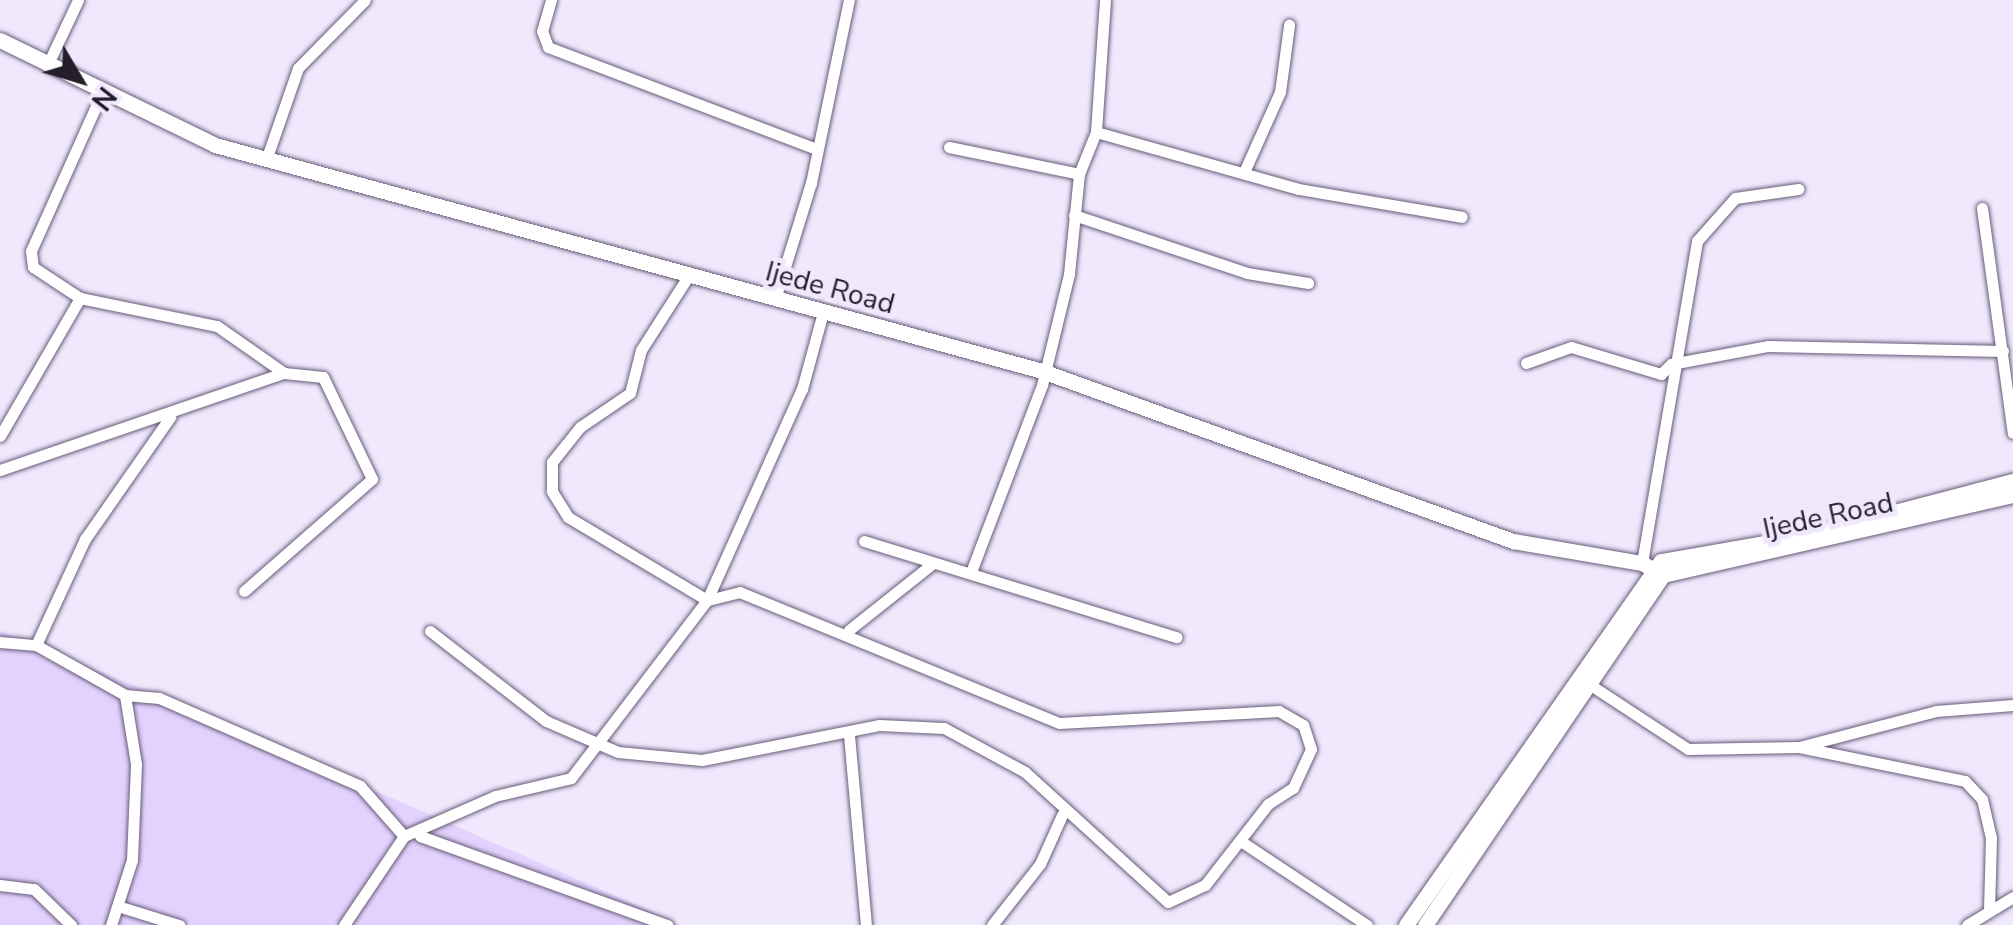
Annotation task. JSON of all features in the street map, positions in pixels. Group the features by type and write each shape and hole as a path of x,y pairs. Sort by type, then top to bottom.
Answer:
{"main road":[{"name":"Ijede Road","path":"0,40 101,94 266,160 1042,371 1513,542 1653,569 2013,495"},
{"name":"Ijede Road","path":"1653,569 2013,482"},
{"path":"1425,925 1586,682 1653,569"},
{"path":"1406,925 1653,569"}],"street":[{"path":"47,66 78,0"},
{"path":"266,160 298,68 365,0"},
{"path":"552,0 542,30 548,47 816,149"},
{"path":"775,298 816,149 849,0"},
{"path":"971,572 1042,371 1079,174 1096,132 1105,0"},
{"path":"1244,172 1280,92 1290,24"},
{"path":"101,94 30,251 34,268 80,298 217,326 284,373 322,378 372,480 244,591"},
{"path":"1096,132 1244,172 1462,217"},
{"path":"949,146 1079,174"},
{"path":"1653,569 1672,364 1709,221 1736,198 1798,189"},
{"path":"1982,208 2013,433"},
{"path":"1074,215 1247,273 1308,283"},
{"path":"430,630 546,721 598,745 702,760 900,723 944,728 1025,772 1062,816 1168,902 1205,885 1311,761 1308,734 1290,716 1243,707 1077,728 957,684 849,630 740,592 706,600 568,518 552,491 552,462 580,427 630,393 641,350 690,275"},
{"path":"0,436 4,417 80,298"},
{"path":"420,836 495,796 572,778 598,745 706,600 807,377 823,312"},
{"path":"1526,363 1571,347 1653,374 1672,364 1768,346 2003,351"},
{"path":"0,470 170,417 284,373"},
{"path":"36,645 84,538 170,417"},
{"path":"864,540 1178,637"},
{"path":"849,630 932,564"},
{"path":"0,642 36,645 125,695 159,698 360,786 399,833 420,836 667,925"},
{"path":"1586,682 1688,748 1799,746 1936,711 2013,704"},
{"path":"111,925 124,908 136,764 125,695"},
{"path":"849,735 866,925"},
{"path":"1799,746 1976,789 1991,838 1989,908"},
{"path":"992,925 1040,864 1062,816"},
{"path":"344,925 399,833"},
{"path":"1242,842 1367,925"},
{"path":"0,886 34,889 71,925"},
{"path":"1967,925 2013,896"},
{"path":"124,908 180,925"}],"shaded area":[{"path":"0,631 162,697 681,925 0,925"}]}
